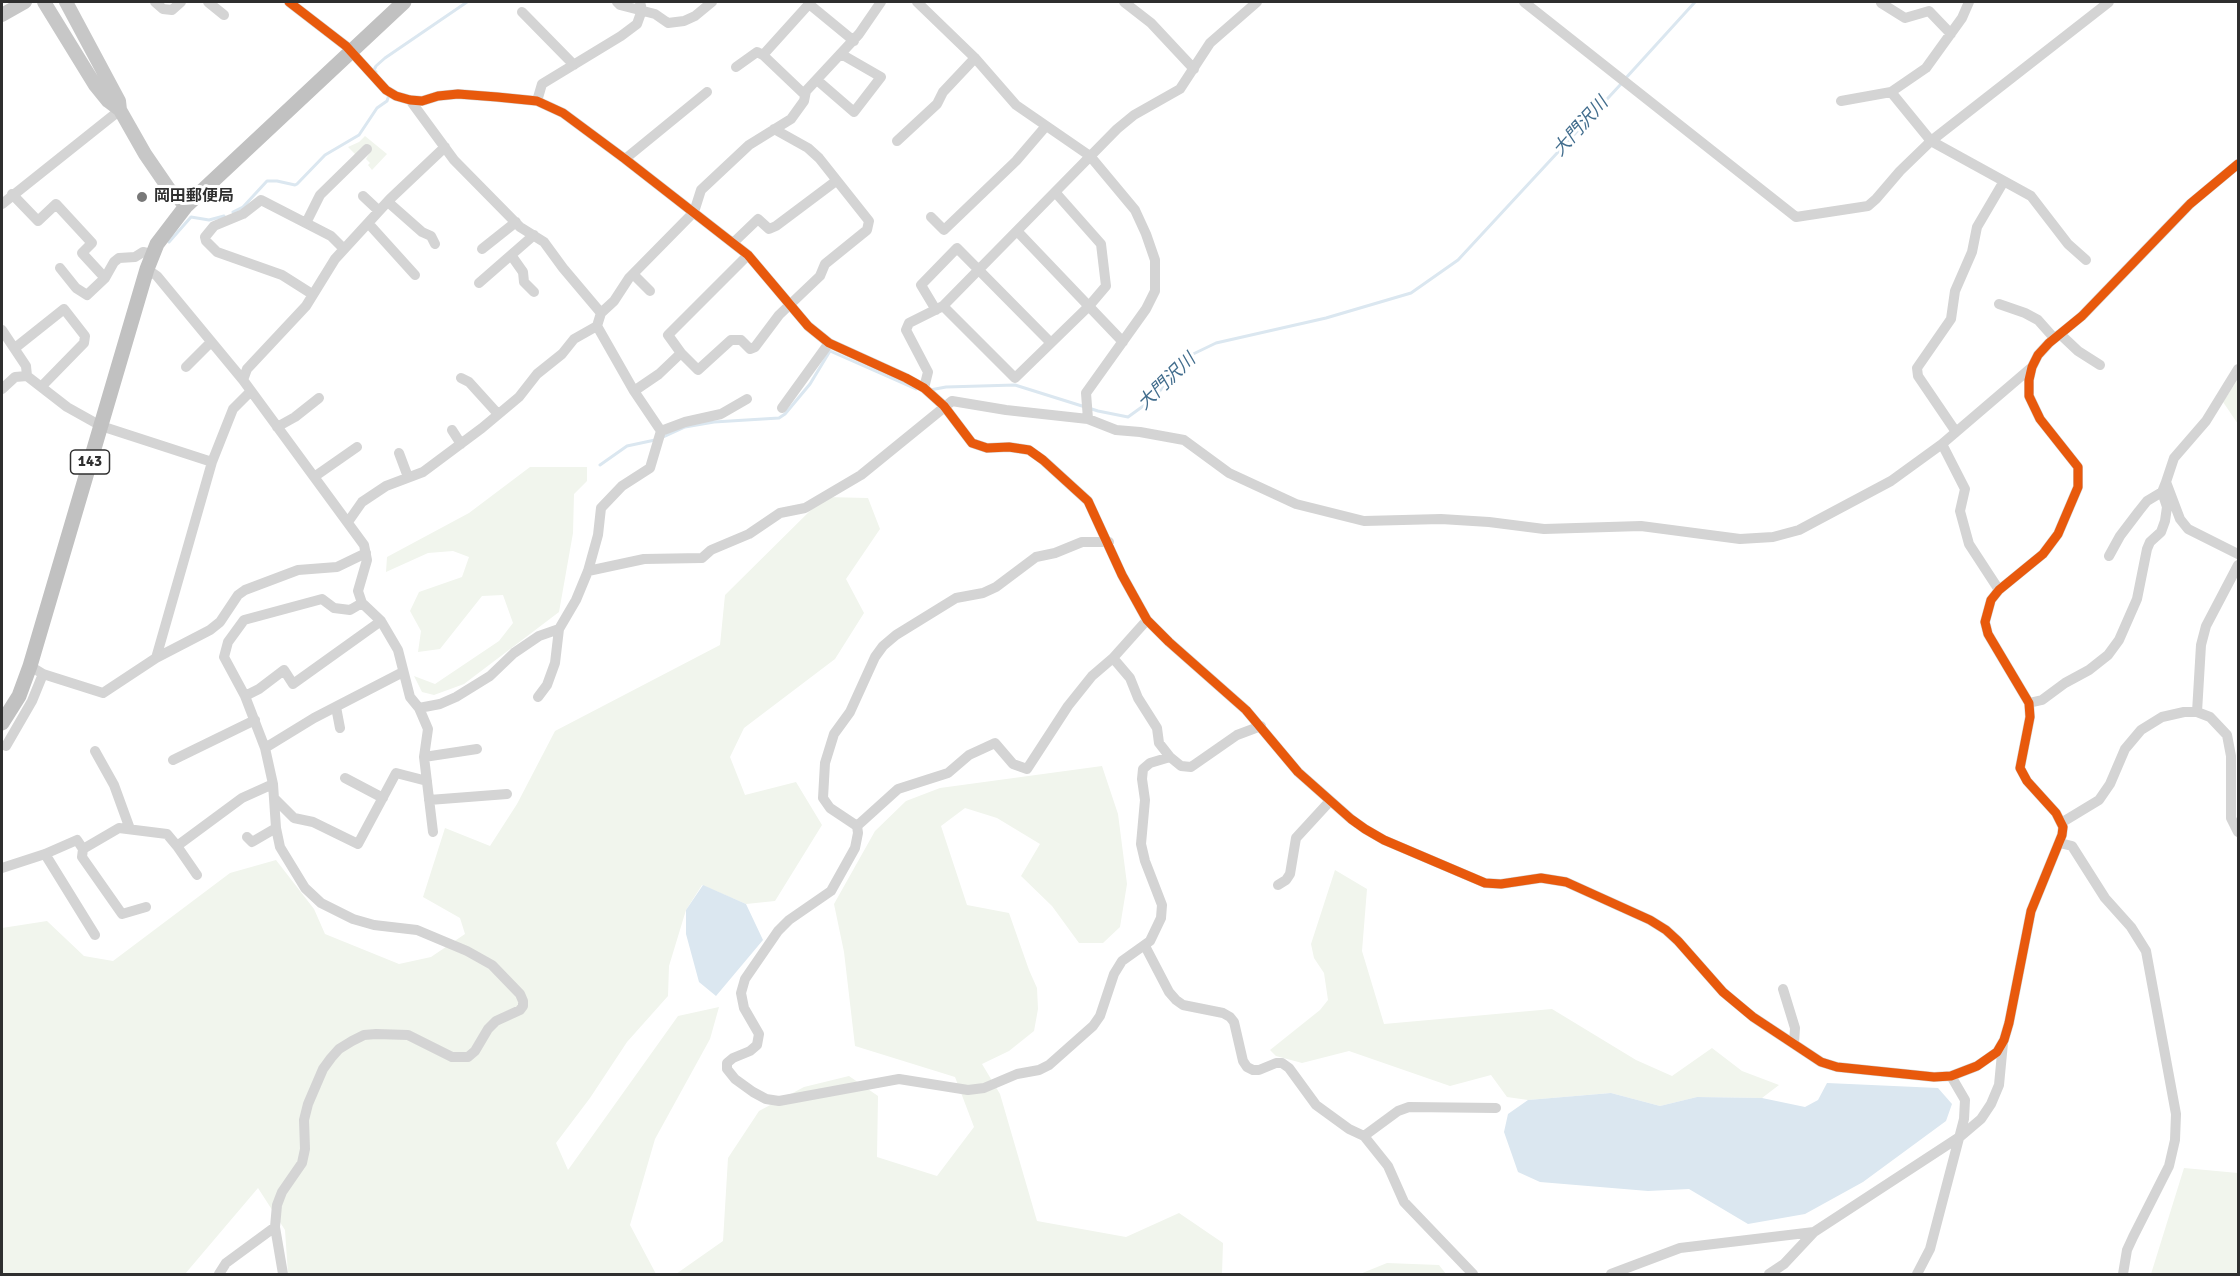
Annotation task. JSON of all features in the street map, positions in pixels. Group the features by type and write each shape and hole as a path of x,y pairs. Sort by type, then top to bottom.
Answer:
{"highway":[{"name":"143","path":"2,723 36,670 101,426 147,269 163,234 186,206 404,2"}],"main road":[{"path":"2,15 25,2"},
{"path":"44,2 95,86 108,101 120,110 157,173 186,206"},
{"path":"66,2 119,101 120,110"}],"street":[{"path":"155,2 163,9 172,10 181,2"},
{"path":"208,2 224,15"},
{"path":"289,2 351,51 386,90 396,96 422,101 438,96 458,94 537,101 563,113 626,159 748,255 808,326 829,343 924,388 944,406 972,443 987,448 1009,447 1029,450 1043,460 1088,501 1109,542 1126,583 1147,620 1261,726 1298,772 1351,819 1384,840 1485,883 1501,884 1541,878 1566,882 1650,920 1678,941 1723,992 1753,1017 1821,1062 1837,1067 1934,1077 1951,1076 1989,1060 2004,1040"},
{"path":"617,2 620,5 641,6 668,22 684,21 695,16 712,2"},
{"path":"348,522 362,502 386,486 423,472 461,444 519,397 537,374 562,354 574,339 597,326 601,313 614,301 633,274 694,212 701,190 749,145 791,118 804,101 806,91 854,41 881,2"},
{"path":"917,2 975,58 1016,105 1090,156 1135,210 1152,249 1156,272 1155,291 1146,309 1086,393 1087,409"},
{"path":"1124,2 1151,23 1194,69"},
{"path":"924,388 928,372 906,330 909,323 939,308 1117,129 1134,115 1180,89 1210,44 1257,2"},
{"path":"1524,2 1796,217 1868,206 1931,141 2109,2"},
{"path":"1841,101 1891,92 1926,68 1962,18 1969,2"},
{"path":"1881,3 1905,18 1929,11 1951,34"},
{"path":"763,55 809,4 854,41"},
{"path":"537,101 542,84 637,24 641,6"},
{"path":"522,12 574,65"},
{"path":"736,67 758,52 805,95"},
{"path":"817,80 854,112 881,77 841,54"},
{"path":"897,141 937,104 942,92 975,58"},
{"path":"626,159 707,92"},
{"path":"1891,92 1931,141 2031,196 2068,244 2086,260"},
{"path":"410,100 445,147 482,190 516,222 544,242 601,313"},
{"path":"2,204 120,110"},
{"path":"931,217 944,230 1016,161 1046,126"},
{"path":"748,255 668,335 681,353 698,370 731,340 741,340 750,349 790,304 820,276 825,264 867,230 869,221 808,148 774,129"},
{"path":"243,380 247,369 297,316 335,259 379,211 445,147"},
{"path":"306,222 320,195 368,149"},
{"path":"1769,1275 1784,1264 1814,1232 1961,1136 1981,1119 1991,1104 1999,1085 2004,1040 2031,911 2062,835 2061,823 2056,813 2027,781 2020,768 2030,717 2029,703 1988,634 1985,622 1991,600 2051,544 2066,520 2078,487 2078,467 2040,419 2030,396 2029,380 2032,367 2038,355 2089,309 2190,204 2238,164"},
{"path":"1956,432 1918,376 1917,368 1952,319 1955,291 1972,252 1977,226 2004,181"},
{"path":"733,243 758,219 769,229 776,226 836,182"},
{"path":"1051,343 957,248 921,285 939,308 1015,378 1051,343 1089,306 1106,286 1101,244 1055,192"},
{"path":"12,194 38,221 56,204 92,243 82,253 105,278"},
{"path":"363,196 379,211"},
{"path":"312,294 282,275 217,252 205,237 213,226 243,214 261,200 331,236 344,249"},
{"path":"388,202 422,232 430,236 435,243"},
{"path":"482,249 516,222"},
{"path":"368,223 415,276"},
{"path":"1017,231 1123,342"},
{"path":"479,283 534,235"},
{"path":"60,268 76,288 87,295 105,278 114,262 119,258 135,257 143,252 152,254"},
{"path":"511,255 523,272 524,282 534,292"},
{"path":"147,269 157,276 243,380 364,545 367,560 358,591 362,603 381,621 398,650 410,697 419,708 428,729 424,757 433,832"},
{"path":"633,274 650,291"},
{"path":"1999,304 2038,320 2100,365"},
{"path":"15,348 64,309 85,336 84,343 41,387"},
{"path":"597,326 634,391 661,431"},
{"path":"2,330 26,366 27,376"},
{"path":"186,367 211,342"},
{"path":"782,408 829,343"},
{"path":"634,391 659,374 681,353"},
{"path":"588,571 644,559 702,558 711,550 749,534 780,513 805,508 861,475 952,401 1006,410 1087,409 1116,430 1184,440 1229,473 1296,504 1364,522 1441,519 1544,529 1641,526 1740,539 1773,537 1798,530 1892,481 1942,444 2032,367"},
{"path":"2029,703 2042,700 2065,683 2089,670 2108,655 2119,640 2137,599 2147,549 2150,542 2161,532 2165,521 2167,507 2164,487 2174,459 2206,421 2238,369"},
{"path":"2,389 15,377 27,376 67,407 101,426 213,462"},
{"path":"461,378 469,382 498,414"},
{"path":"156,658 213,462 233,410 250,392"},
{"path":"277,427 295,417 319,398"},
{"path":"661,431 685,422 721,414 747,399"},
{"path":"452,430 461,444"},
{"path":"538,697 548,685 555,663 559,629 576,600 588,571 598,535 601,508 622,486 650,468 661,431"},
{"path":"1942,444 1965,489 1960,511 1969,544 1999,591"},
{"path":"314,477 357,447"},
{"path":"399,453 408,477"},
{"path":"2164,487 2180,519 2188,529 2238,554"},
{"path":"2109,556 2120,536 2139,511 2164,487"},
{"path":"1109,542 1082,542 1055,553 1036,557 996,587 956,598 896,635 883,646 875,657 850,712 834,734 825,763 823,798 830,808 857,826 855,848 831,891 789,920 778,931 746,979 741,993 744,1008 759,1035 757,1045 750,1051 733,1058 727,1063 727,1069 735,1079 753,1092 766,1099 779,1101 898,1078 968,1090 984,1088 1017,1074 1039,1070 1049,1065 1093,1026 1100,1016 1114,974 1122,961 1150,941 1161,918 1162,905 1141,844 1145,800 1142,779 1143,769 1150,763 1170,757"},
{"path":"6,746 32,701 36,670 103,693 156,658 210,630 220,622 238,595 245,590 298,570 337,567 366,553"},
{"path":"2197,712 2201,645 2206,626 2238,565"},
{"path":"283,1275 275,1227 277,1205 282,1192 302,1163 305,1149 304,1120 308,1104 323,1070 339,1049 364,1035 408,1035 452,1058 461,1059 475,1052 488,1029 504,1016 520,1010 523,1001 520,994 492,965 467,951 417,930 374,926 353,919 321,903 305,888 280,847 276,828 273,784 266,748 245,696 224,657 228,642 244,620 322,599 334,608 350,610 362,603"},
{"path":"231,606 244,620"},
{"path":"857,826 898,789 948,773 969,755 995,743 1013,764 1027,769 1068,706 1092,676 1113,658 1147,620"},
{"path":"245,696 259,689 284,670 293,684 381,621"},
{"path":"419,708 440,704 456,697 490,676 514,653 539,636 559,629"},
{"path":"1113,658 1130,678 1138,698 1157,728 1159,743 1181,766 1191,767 1237,735 1261,726"},
{"path":"266,748 336,707 403,672"},
{"path":"336,707 340,728"},
{"path":"2061,823 2099,800 2110,784 2125,749 2141,730 2162,717 2184,712 2197,712 2210,717 2227,735 2231,756 2231,818 2238,832"},
{"path":"173,760 255,720"},
{"path":"424,757 477,749"},
{"path":"95,751 114,785 130,829"},
{"path":"274,799 294,818 313,822 358,844 396,773 427,782"},
{"path":"345,778 383,798"},
{"path":"177,846 242,798 273,784"},
{"path":"429,800 507,794"},
{"path":"1278,885 1290,874 1296,838 1330,801"},
{"path":"83,849 120,828 167,834 197,875"},
{"path":"247,837 252,842 276,828"},
{"path":"2,868 45,854 77,840 83,849 82,857 122,914 146,907"},
{"path":"2060,843 2072,846 2100,892 2131,927 2146,951 2176,1114 2175,1140 2169,1166 2127,1250 2123,1275"},
{"path":"45,854 95,934"},
{"path":"1145,946 1169,992 1176,1000 1183,1005 1223,1013 1230,1017 1234,1022 1243,1061 1247,1067 1259,1070 1282,1063 1289,1068 1316,1105 1349,1129 1364,1136 1388,1166 1404,1202 1473,1275"},
{"path":"1783,989 1795,1028 1794,1043"},
{"path":"1917,1275 1930,1249 1964,1119 1965,1100 1951,1076"},
{"path":"1364,1136 1398,1111 1409,1107 1496,1108"},
{"path":"219,1275 226,1263 275,1227"},
{"path":"1611,1275 1680,1248 1814,1232"}],"shaded area":[{"path":"365,136 387,154 372,170 366,159 370,152 356,155 348,147"},
{"path":"2238,379 2238,424 2223,402"},
{"path":"530,467 587,467 587,481 574,494 573,533 559,612 464,684 434,695 422,692 414,676 435,684 499,641 513,623 503,595 482,596 440,649 418,652 421,631 410,611 419,592 462,577 469,557 453,551 428,553 386,572 387,557 469,513"},
{"path":"824,497 868,498 880,529 846,579 864,613 835,659 744,728 730,757 745,795 796,782 822,825 775,901 746,904 702,885 686,910 669,966 668,996 627,1042 590,1098 556,1143 568,1170 678,1016 719,1007 710,1039 655,1139 630,1225 656,1274 288,1274 285,1230 258,1188 185,1274 2,1274 2,928 47,921 84,956 113,961 230,873 276,860 314,909 325,934 399,964 431,957 465,934 460,918 423,897 445,828 490,846 517,804 555,731 720,645 725,595"},
{"path":"1102,766 1118,814 1127,884 1120,927 1103,943 1079,943 1052,906 1021,876 1040,844 997,818 965,808 941,826 967,905 1009,913 1037,988 1038,1009 1034,1031 1009,1051 982,1064 1000,1094 1037,1221 1126,1237 1179,1213 1223,1243 1222,1274 676,1274 723,1241 728,1158 759,1111 804,1087 849,1076 878,1096 877,1157 937,1176 974,1127 955,1077 855,1046 844,952 834,904 875,831 906,801 940,788"},
{"path":"1335,870 1367,889 1362,951 1384,1024 1552,1009 1636,1060 1672,1076 1712,1048 1742,1071 1779,1085 1762,1098 1697,1097 1660,1106 1611,1093 1528,1100 1507,1097 1491,1075 1450,1086 1349,1051 1302,1063 1276,1056 1270,1050 1320,1010 1328,1000 1324,973 1314,958 1311,944"},
{"path":"703,885 746,904 763,940 716,996 699,982 686,934 686,910"},
{"path":"1827,1083 1938,1088 1952,1104 1946,1121 1863,1182 1805,1214 1748,1224 1689,1189 1648,1191 1540,1182 1518,1172 1504,1132 1508,1114 1528,1100 1611,1093 1660,1106 1697,1097 1762,1098 1805,1107 1818,1100"},
{"path":"2184,1168 2238,1173 2238,1274 2151,1274"},
{"path":"1387,1263 1439,1265 1446,1274 1360,1274"}],"waterway":[{"path":"376,72 374,70 376,66 385,58 467,2"},
{"name":"大門沢川","path":"1625,79 1695,2"},
{"name":"大門沢川","path":"930,390 946,387 1015,385 1098,411 1128,417 1153,399 1189,356 1216,343 1326,318 1411,293 1458,260 1621,84"},
{"path":"233,212 243,207 267,181 297,184 325,155 359,135 377,108 387,101 389,95"},
{"path":"169,242 191,217 209,220 224,216"},
{"name":"大門沢川","path":"661,438 685,427 714,422 779,418 810,384 830,351 916,389"},
{"name":"大門沢川","path":"600,465 627,446 655,440"}],"cycle path":[{"path":"289,2 346,46 386,90 396,96 422,101 438,96 458,94 537,101 563,113 748,255 808,326 829,343 924,388 944,406 972,443 987,448 1009,447 1029,450 1043,460 1088,501 1122,575 1147,620 1246,710 1298,772 1365,829 1384,840 1485,883 1501,884 1541,878 1566,882 1650,920 1666,930 1723,992 1753,1017 1821,1062 1837,1067 1934,1077 1951,1076 1977,1066 1997,1052 2004,1040 2031,911 2062,835 2063,827 2056,813 2027,781 2020,768 2030,717 2029,703 1988,634 1985,622 1991,600 1999,590 2043,554 2058,534 2078,487 2078,467 2040,419 2029,396 2032,367 2038,355 2049,343 2082,316 2190,204 2238,164"}],"place":[{"name":"岡田郵便局","path":"142,197"}]}
